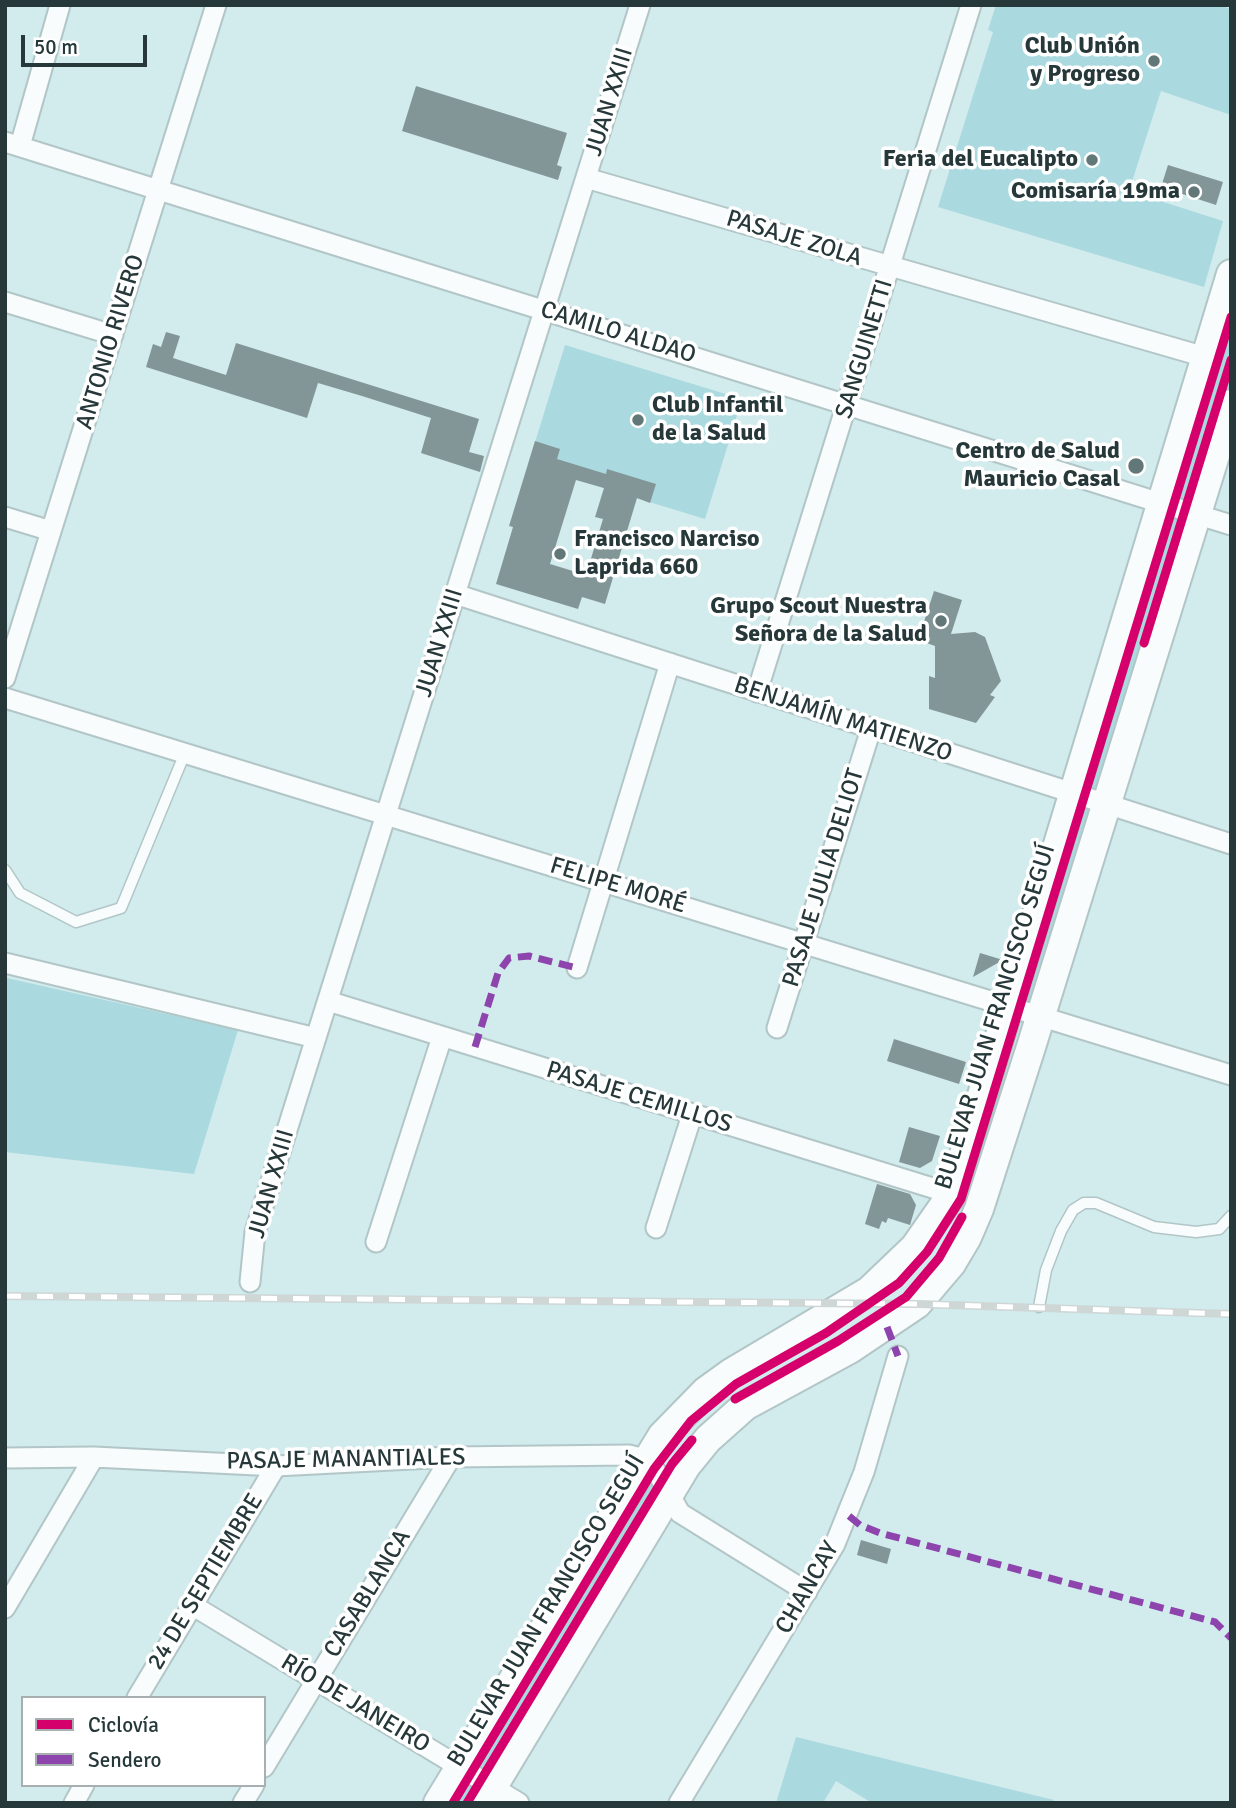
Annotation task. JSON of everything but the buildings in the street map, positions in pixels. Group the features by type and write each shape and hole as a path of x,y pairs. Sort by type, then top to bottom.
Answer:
{"main road":[{"name":"BULEVAR JUAN FRANCISCO SEGUÍ","path":"438,1803 645,1460 668,1428 706,1391 758,1355 869,1291 915,1247 952,1194 1231,274"},
{"name":"BULEVAR JUAN FRANCISCO SEGUÍ","path":"487,1795 686,1466 708,1439 745,1406 887,1327 933,1288 967,1237 979,1209 1041,1016 1231,404"}],"street":[{"path":"13,144 60,5"},
{"name":"ANTONIO RIVERO","path":"5,678 216,5"},
{"name":"JUAN XXIII","path":"250,1282 255,1232 640,5"},
{"name":"SANGUINETTI","path":"757,692 971,5"},
{"name":"CAMILO ALDAO","path":"13,144 1231,525"},
{"name":"PASAJE ZOLA","path":"586,178 1205,358"},
{"path":"5,302 113,335"},
{"path":"5,517 51,531"},
{"name":"BENJAMÍN MATIENZO","path":"455,594 1231,844"},
{"path":"577,968 670,663"},
{"name":"FELIPE MORÉ","path":"5,698 1231,1075"},
{"name":"PASAJE JULIA DELIOT","path":"776,1028 871,729"},
{"path":"5,963 316,1038"},
{"name":"PASAJE CEMILLOS","path":"328,1001 952,1194"},
{"path":"376,1242 442,1037"},
{"path":"656,1228 692,1115"},
{"name":"CHANCAY","path":"679,1803 807,1592 849,1516 898,1356"},
{"name":"PASAJE MANANTIALES","path":"5,1458 94,1457 276,1466 451,1457 629,1455 645,1460"},
{"path":"5,1608 94,1457"},
{"name":"CASABLANCA","path":"266,1764 451,1457"},
{"path":"645,1460 658,1474 680,1513 807,1592"},
{"name":"24 DE SEPTIEMBRE","path":"138,1696 276,1466"},
{"name":"RÍO DE JANEIRO","path":"192,1605 460,1768 487,1795 519,1803"},
{"path":"74,1803 83,1787"},
{"path":"243,1803 253,1787"}],"lane":[{"path":"5,870 20,893 76,922 121,908 185,753"},
{"path":"1040,1307 1046,1270 1061,1231 1073,1210 1084,1203 1096,1203 1154,1227 1196,1232 1219,1229 1231,1216"}],"shaded area":[{"path":"996,5 1220,5 1231,9 1231,115 1161,91 1129,191 1223,221 1204,287 938,207 993,32 988,30"},
{"path":"1231,274 1231,404 1041,1016 1010,1006"},
{"name":"Club Infantil de la Salud","path":"565,345 742,399 705,519 528,465"},
{"path":"7,978 238,1030 194,1174 5,1152"},
{"path":"645,1459 662,1480 483,1803 438,1803"},
{"path":"796,1737 1054,1800 1052,1803 872,1803 836,1781 823,1803 776,1803"}],"railway":[{"path":"5,1296 917,1304 1231,1314"}],"marked path":[{"path":"475,1047 498,973 509,958 529,956 577,968"},
{"path":"887,1327 898,1356"},
{"path":"849,1516 860,1525 880,1533 1215,1622 1231,1638"}],"cycle path":[{"path":"453,1803 654,1469 691,1421 736,1384 826,1333 899,1283 927,1252 961,1199 1231,317"},
{"path":"1144,643 1231,360"},
{"path":"735,1399 838,1341 906,1297 939,1258 962,1217"},
{"path":"467,1803 672,1464 692,1440"}],"place":[{"name":"Club Unión y Progreso","path":"1154,61"},
{"name":"Feria del Eucalipto","path":"1092,160"},
{"name":"Comisaría 19ma","path":"1194,192"},
{"name":"Club Infantil de la Salud","path":"638,420"},
{"name":"Centro de Salud Mauricio Casal","path":"1136,466"},
{"name":"Francisco Narciso Laprida 660","path":"560,554"},
{"name":"Grupo Scout Nuestra Señora de la Salud","path":"941,621"}]}
